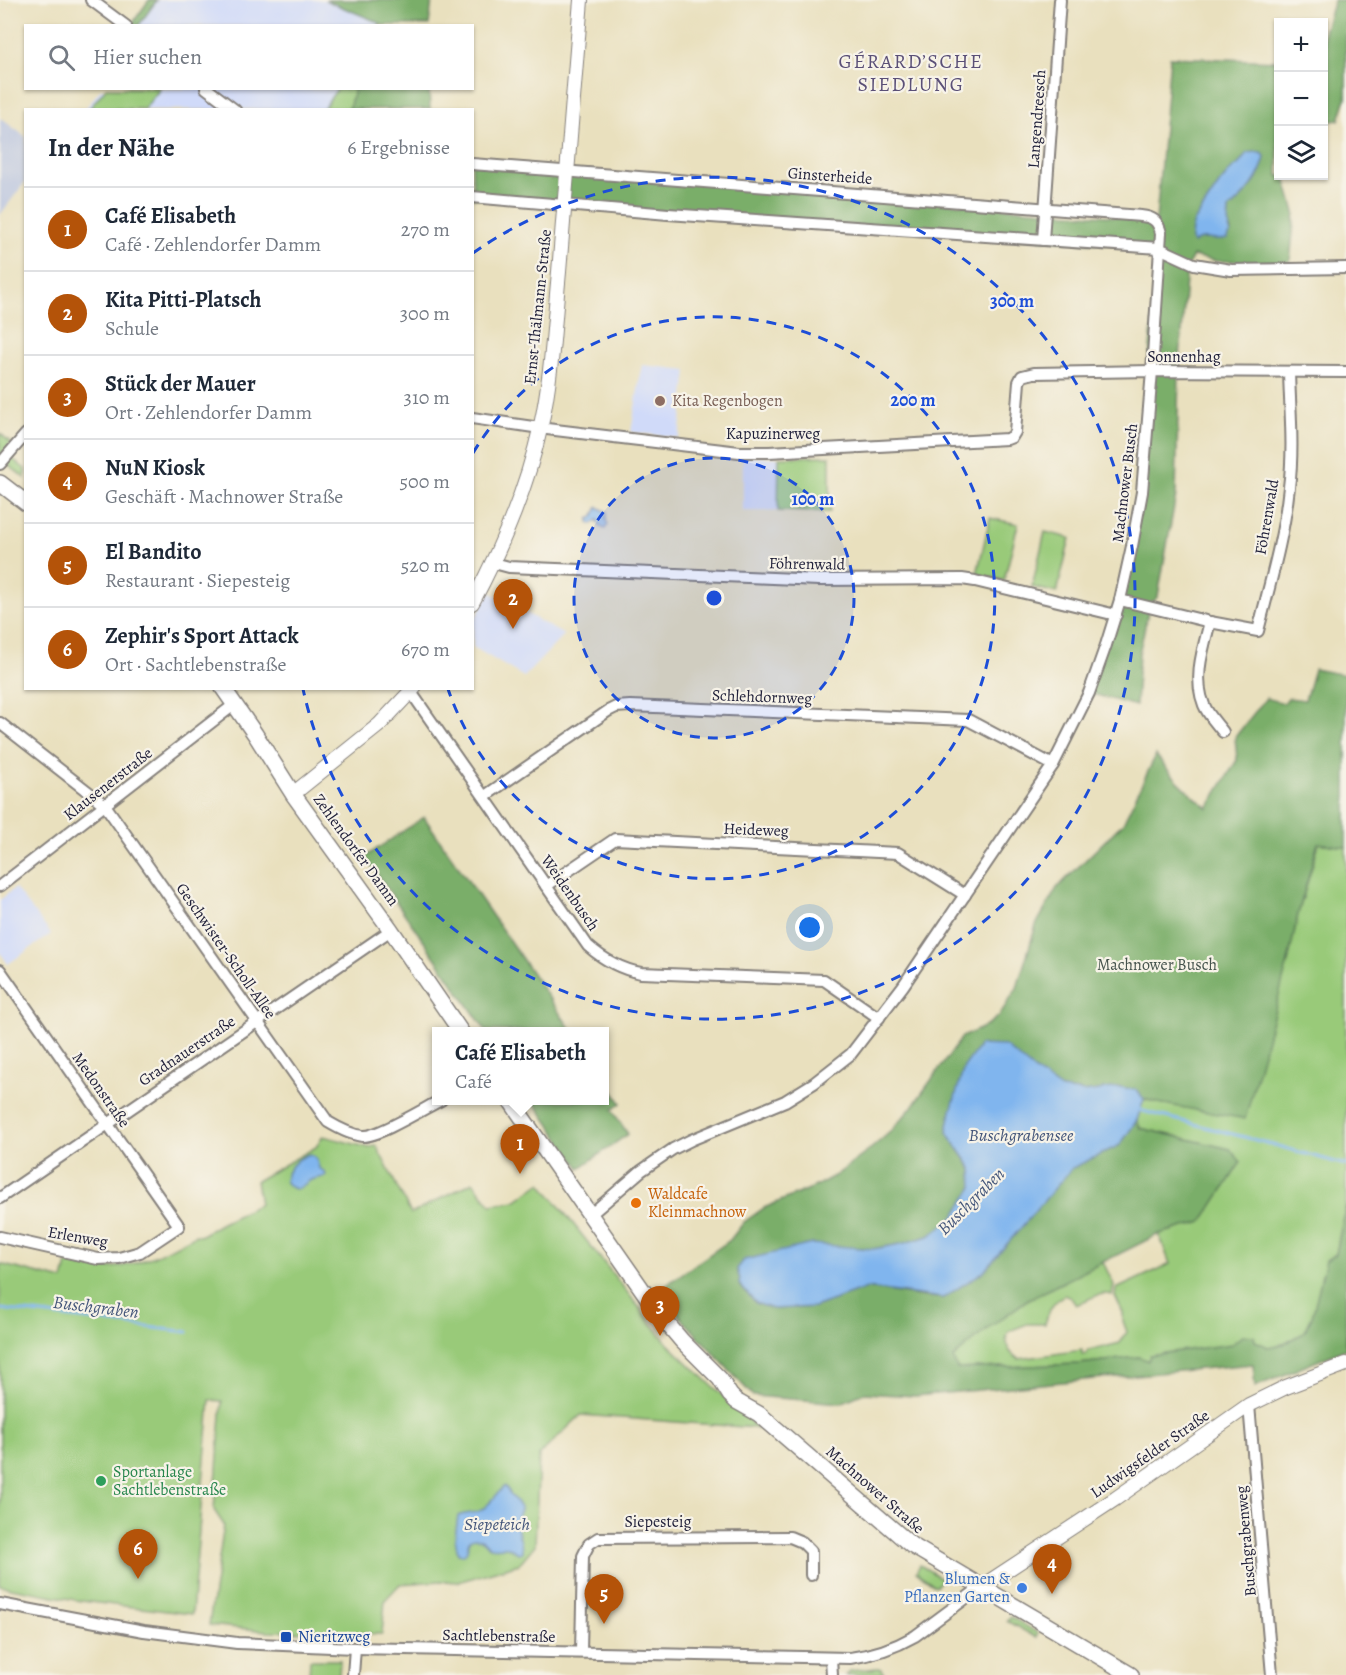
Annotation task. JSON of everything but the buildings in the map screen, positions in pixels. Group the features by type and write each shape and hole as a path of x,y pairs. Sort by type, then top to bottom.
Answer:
{"main road":[{"path":"0,483 24,501"},
{"name":"Zehlendorfer Damm","path":"224,690 293,794 458,1027"},
{"path":"513,1105 590,1215"},
{"name":"Machnower Straße","path":"590,1215 660,1315 682,1341 736,1394 911,1545 1131,1675"}],"street":[{"path":"91,0 123,24"},
{"name":"Ernst-Thälmann-Straße","path":"474,599 494,563 513,516 540,428 551,362 581,0"},
{"name":"Langendreesch","path":"1043,240 1059,0"},
{"path":"209,90 232,108"},
{"name":"Ginsterheide","path":"474,164 1151,217 1159,226 1161,233 1159,248"},
{"path":"474,198 1159,248 1194,264 1231,270 1346,268"},
{"name":"Machnower Busch","path":"590,1215 641,1171 673,1149 785,1101 814,1083 851,1054 965,896 1053,765 1089,693 1116,615 1132,546 1142,492 1159,248"},
{"name":"Sonnenhag","path":"1022,376 1152,371 1346,372"},
{"name":"Föhrenwald","path":"1120,600 1258,631 1285,517 1290,484 1289,372"},
{"name":"Kapuzinerweg","path":"474,418 739,452 779,452 1007,439 1015,432 1019,382 1022,376"},
{"path":"0,464 24,436"},
{"name":"Föhrenwald","path":"494,563 509,567 737,578 962,579 1116,615"},
{"path":"1210,622 1200,664 1199,684 1204,706 1223,732"},
{"path":"293,794 379,725 413,690"},
{"name":"Weidenbusch","path":"413,690 588,946 600,957 641,973 824,980 879,1018"},
{"name":"Klausenerstraße","path":"0,886 235,704"},
{"name":"Schlehdornweg","path":"485,796 608,711 616,707 630,706 968,720 1053,765"},
{"name":"Geschwister-Scholl-Allee","path":"0,723 105,805 328,1122 338,1129 363,1136 377,1133 433,1105"},
{"name":"Heideweg","path":"546,886 615,839 898,853 965,896"},
{"name":"Gradnauerstraße","path":"0,1198 391,930"},
{"name":"Medonstraße","path":"0,970 179,1226"},
{"name":"Erlenweg","path":"0,1237 98,1259 119,1258 140,1252 179,1226"},
{"name":"Ludwigsfelder Straße","path":"981,1587 1115,1499 1249,1405 1286,1387 1346,1365"},
{"name":"Buschgrabenweg","path":"1249,1405 1272,1675"},
{"name":"Siepesteig","path":"582,1652 582,1560 586,1548 598,1538 790,1537 802,1542 810,1551 811,1575"},
{"name":"Sachtlebenstraße","path":"0,1604 144,1630 230,1642 355,1648 831,1658 868,1656 891,1649 915,1636 981,1587"},
{"path":"353,1675 355,1648"},
{"path":"831,1658 832,1675"}],"shaded area":[{"path":"157,0 325,0 381,23 380,24 140,24"},
{"path":"100,90 336,90 324,108 86,108"},
{"path":"0,118 24,136 24,183 0,215"},
{"name":"Kita Regenbogen","path":"642,365 687,370 679,438 631,432"},
{"path":"743,457 802,458 801,511 743,511"},
{"path":"490,592 564,635 524,677 474,648 474,620"},
{"path":"15,888 51,934 8,964 0,952 0,900"}],"green space":[{"path":"149,0 157,0 140,24 132,24"},
{"path":"325,0 432,0 429,24 380,23"},
{"path":"1334,0 1346,0 1346,98 1339,120 1328,121 1328,72 1328,19"},
{"path":"1170,57 1274,61 1274,180 1286,180 1295,212 1290,262 1216,261 1193,256 1187,266 1179,372 1176,495 1158,596 1149,607 1139,654 1136,706 1089,693 1132,546 1159,248 474,198 474,164 1156,220","holes":["1247,153 1263,154 1265,157 1263,165 1246,192 1229,209 1228,222 1231,232 1211,239 1198,239 1194,222 1232,169"]},
{"path":"104,90 159,90 145,108 90,108"},
{"path":"336,90 354,90 349,108 324,108"},
{"path":"354,90 429,90 430,108 349,108"},
{"path":"0,433 11,443 4,452 24,468 24,477 0,459"},
{"path":"830,456 830,512 778,511 779,457"},
{"path":"990,518 1018,524 1004,581 977,574"},
{"path":"1045,532 1070,538 1057,593 1032,587"},
{"name":"Machnower Busch","path":"1314,669 1346,675 1346,847 1318,843 1245,1119 1158,1103 1144,1099 1136,1090 1120,1087 1084,1092 1061,1089 1035,1071 951,1111 947,1132 972,1169 973,1187 954,1217 929,1236 873,1249 853,1248 737,1270 739,1285 756,1303 773,1309 814,1307 867,1288 943,1298 983,1272 1072,1168 1120,1145 1137,1120 1140,1128 1230,1149 1241,1162 1202,1222 1159,1234 1027,1300 987,1329 953,1358 957,1369 1079,1364 1139,1357 1148,1361 1150,1355 1232,1344 1242,1336 1254,1336 1255,1341 1268,1347 1284,1344 1304,1333 1312,1317 1326,1260 1336,1254 1346,1204 1346,1349 1255,1387 1253,1364 915,1396 864,1393 841,1403 753,1396 684,1321 659,1290 730,1240 744,1222 764,1208 814,1187 836,1175 867,1152 890,1132 912,1107 962,1037 984,1027 999,1016 1017,988 1036,925 1057,888 1123,823 1156,755 1180,783 1208,808 1237,760 1235,737 1266,698 1284,703 1288,698 1305,700"},
{"path":"424,817 569,1027 483,1027 365,857"},
{"path":"1319,843 1346,847 1346,1214 1345,1208 1336,1254 1322,1273 1317,1301 1304,1333 1284,1344 1268,1347 1242,1336 1231,1345 1150,1355 1148,1361 1139,1357 1079,1364 957,1369 952,1359 987,1329 1027,1300 1103,1262 1114,1285 1112,1295 1098,1295 1076,1305 1071,1298 1064,1295 1052,1307 1045,1324 1027,1324 1009,1331 1006,1339 1009,1350 1019,1359 1082,1350 1082,1355 1087,1354 1087,1351 1120,1343 1127,1332 1123,1313 1115,1296 1116,1289 1170,1264 1159,1234 1202,1222 1230,1149 1140,1128 1137,1120 1144,1099 1158,1103 1288,962 1298,914"},
{"path":"609,1085 621,1103 612,1110 628,1134 580,1168 536,1105 609,1105"},
{"path":"323,1136 370,1148 376,1145 411,1214 473,1182 491,1205 515,1201 541,1183 668,1344 757,1428 581,1415 539,1455 535,1545 519,1564 458,1582 400,1584 385,1600 382,1634 267,1631 209,1625 224,1525 214,1510 222,1401 210,1400 192,1614 81,1601 0,1586 0,1264 63,1280 67,1264 88,1268 109,1268 148,1259 196,1235 200,1236 260,1204 256,1181 316,1147"},
{"path":"920,1565 943,1579 936,1586 916,1572"},
{"path":"1011,1617 1038,1633 1037,1638 1007,1621"},
{"path":"310,1660 340,1660 339,1675 309,1675"},
{"path":"878,1668 884,1674 846,1675 850,1671"}],"water":[{"path":"1256,152 1265,157 1263,165 1251,186 1229,209 1230,234 1227,239 1201,239 1193,243 1191,240 1194,222 1220,183 1247,153"},
{"path":"598,507 607,512 608,525 605,529 600,527 598,520 592,524 589,522"},
{"name":"Buschgrabensee","path":"980,1045 1005,1046 1061,1089 1084,1092 1120,1087 1136,1090 1144,1099 1137,1120 1120,1145 1072,1168 983,1272 943,1298 867,1288 814,1307 773,1309 756,1303 739,1284 737,1269 744,1260 812,1244 873,1249 901,1244 929,1236 954,1217 973,1187 972,1168 947,1132 964,1067"},
{"path":"310,1154 316,1158 319,1168 325,1172 326,1176 311,1180 298,1188 292,1188 285,1181 290,1168"},
{"name":"Siepeteich","path":"505,1486 521,1509 517,1523 522,1552 518,1553 508,1547 491,1547 482,1539 474,1538 469,1540 467,1551 463,1555 458,1554 455,1538 458,1516 481,1510"}],"waterway":[{"name":"Buschgraben","path":"1139,1110 1346,1165"},
{"name":"Buschgraben","path":"0,1309 188,1332"}],"place":[{"name":"Kita Regenbogen","path":"660,401"},
{"name":"Kita Pitti-Platsch","path":"513,629"},
{"name":"Café Elisabeth","path":"520,1174"},
{"name":"Waldcafe Kleinmachnow","path":"636,1203"},
{"name":"Stück der Mauer","path":"660,1336"},
{"name":"Sportanlage Sachtlebenstraße","path":"101,1481"},
{"name":"Zephir's Sport Attack","path":"138,1579"},
{"name":"Blumen & Pflanzen Garten","path":"1022,1588"},
{"name":"NuN Kiosk","path":"1052,1594"},
{"name":"El Bandito","path":"604,1624"},
{"name":"Nieritzweg","path":"286,1637"}],"district":[{"name":"GÉRARD’SCHE SIEDLUNG","path":"911,72"}]}
